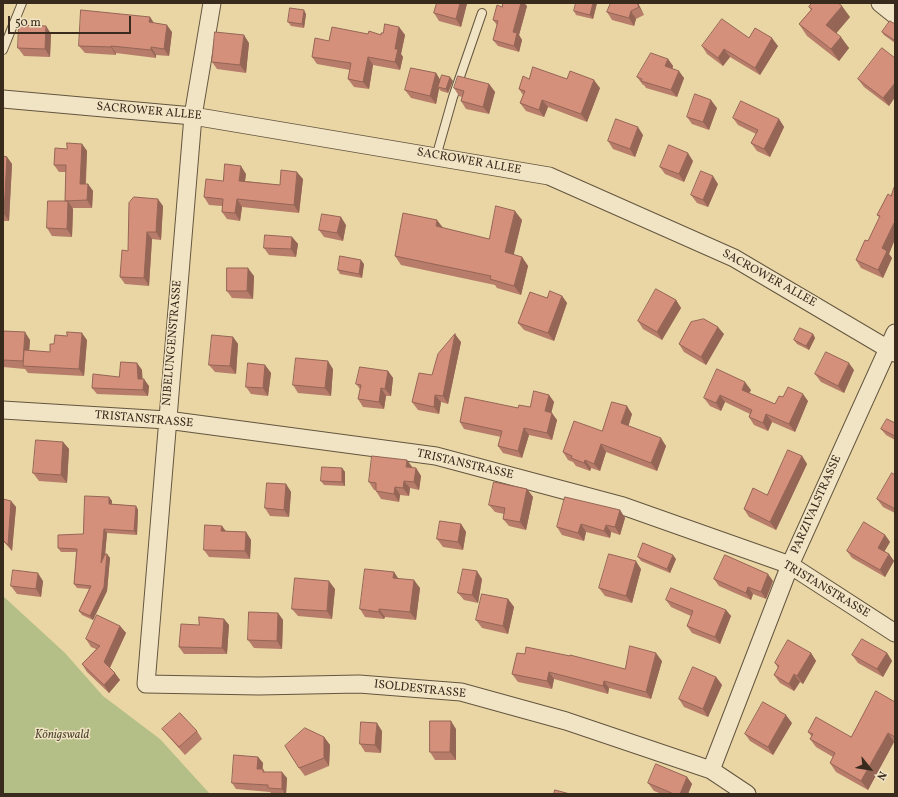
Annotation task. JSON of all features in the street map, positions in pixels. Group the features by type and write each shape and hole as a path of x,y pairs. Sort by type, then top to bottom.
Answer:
{"street":[{"name":"NIBELUNGENSTRASSE","path":"146,684 166,420 193,116 212,3"},
{"path":"880,3 895,15"},
{"name":"SACROWER ALLEE","path":"3,99 193,116 549,176 734,258 893,345"},
{"name":"PARZIVALSTRASSE","path":"711,770 790,565 893,345"},
{"name":"TRISTANSTRASSE","path":"3,410 166,420 436,456 623,506 790,565 895,633"},
{"name":"ISOLDESTRASSE","path":"146,684 259,686 359,684 461,692 566,721 711,770 747,794"}],"lane":[{"path":"3,50 22,3"},
{"path":"436,157 453,97 482,13"}],"green space":[{"name":"Königswald","path":"3,596 65,653 103,696 160,739 210,794 3,794"}],"building":[{"path":"437,3 460,3 456,19 434,13"},
{"path":"503,3 521,3 513,32 517,33 514,46 493,40 498,21 493,20 497,5 502,7"},
{"path":"576,3 593,3 590,15 574,11"},
{"path":"611,3 637,3 639,7 631,11 629,18 607,12"},
{"path":"812,3 838,3 842,6 826,25 841,37 831,49 799,24 812,9 809,7"},
{"path":"290,8 304,10 302,24 288,22"},
{"path":"81,10 150,17 149,22 167,25 164,49 151,47 151,50 111,46 79,46"},
{"path":"722,19 749,38 755,28 772,38 755,68 724,49 718,58 702,46"},
{"path":"890,21 895,24 894,40 882,32"},
{"path":"385,24 399,27 395,49 398,49 395,62 368,57 363,82 348,79 351,63 312,57 315,38 329,41 332,27 368,34 369,31 381,35"},
{"path":"19,25 46,26 45,49 18,48"},
{"path":"215,32 244,35 240,65 212,62"},
{"path":"882,48 895,58 895,83 883,98 858,79"},
{"path":"651,53 668,59 665,66 679,71 671,90 641,81 642,79 637,77"},
{"path":"533,67 567,79 570,71 594,80 581,114 542,100 539,110 520,103 525,91 519,89 523,76 529,79"},
{"path":"411,68 436,73 430,96 405,90"},
{"path":"442,75 450,77 446,89 438,87"},
{"path":"458,76 489,84 483,107 461,101 464,91 454,88"},
{"path":"695,94 711,100 703,122 687,117"},
{"path":"741,101 779,119 764,149 751,143 758,130 733,118"},
{"path":"616,119 638,127 630,149 608,141"},
{"path":"67,143 82,144 80,184 88,184 87,200 65,201 66,165 54,165 55,148 67,149"},
{"path":"669,145 688,153 679,174 660,167"},
{"path":"3,156 7,157 4,214 3,214"},
{"path":"225,164 241,166 239,181 280,185 281,170 297,172 294,205 237,199 235,213 222,212 223,199 204,197 206,179 223,181"},
{"path":"701,171 713,176 703,200 691,195"},
{"path":"894,188 895,224 894,223 882,248 887,251 878,270 856,260 865,240 868,241 880,216 877,215 888,194 891,196"},
{"path":"134,197 158,199 156,232 147,232 144,278 120,277 122,250 128,251 129,203"},
{"path":"48,201 68,201 67,229 47,228"},
{"path":"496,206 515,211 505,252 522,257 514,286 490,279 491,276 395,256 403,213 437,220 436,226 489,239"},
{"path":"322,214 341,217 337,233 319,230"},
{"path":"265,235 292,237 291,249 264,248"},
{"path":"340,256 361,260 359,274 338,270"},
{"path":"227,268 248,268 247,291 227,291"},
{"path":"656,289 676,300 657,332 638,321"},
{"path":"550,291 562,296 548,333 518,323 530,292 547,298"},
{"path":"704,319 718,327 701,357 679,344 691,322"},
{"path":"800,328 813,334 806,346 794,340"},
{"path":"3,331 25,332 23,361 3,360"},
{"path":"67,332 82,333 79,369 23,366 24,350 50,352 50,344 54,344 55,335 67,336"},
{"path":"455,334 443,396 435,395 434,407 412,402 419,373 432,375 438,354"},
{"path":"212,335 233,337 230,366 209,365"},
{"path":"826,352 849,363 838,386 815,374"},
{"path":"296,358 328,361 325,388 293,385"},
{"path":"121,362 137,363 138,379 144,379 143,390 92,388 93,374 119,377"},
{"path":"248,363 265,365 263,388 246,387"},
{"path":"360,367 388,371 385,389 381,388 379,402 358,399 361,385 356,384"},
{"path":"717,369 745,382 742,390 775,404 779,396 783,397 788,387 803,394 789,424 766,414 763,423 749,417 752,410 720,395 716,403 704,398"},
{"path":"534,391 549,395 545,411 552,413 547,433 524,428 518,451 498,446 502,431 460,422 465,397 518,408 519,405 530,407"},
{"path":"612,402 627,406 621,423 661,438 651,463 601,444 594,464 585,460 584,463 571,458 572,456 563,452 574,421 602,431"},
{"path":"887,419 895,423 895,436 881,429"},
{"path":"36,440 63,442 61,475 33,473"},
{"path":"788,450 802,456 770,522 744,509 753,488 767,495"},
{"path":"372,456 407,460 406,467 416,468 414,482 404,481 403,488 395,487 394,494 376,491 376,483 369,482"},
{"path":"322,467 342,468 342,482 321,481"},
{"path":"892,473 895,475 895,509 877,499"},
{"path":"494,482 527,489 520,522 503,519 505,508 489,505"},
{"path":"267,483 286,484 284,510 265,508"},
{"path":"85,496 109,497 109,504 136,506 134,531 104,529 101,563 105,554 107,554 104,587 90,616 79,611 91,586 74,584 77,549 58,548 58,535 83,534"},
{"path":"565,497 620,510 615,527 606,525 604,531 581,524 578,533 557,527"},
{"path":"3,499 11,501 8,545 3,540"},
{"path":"440,521 461,524 458,542 437,539"},
{"path":"864,522 885,535 878,548 889,554 880,570 847,551"},
{"path":"205,525 222,526 221,531 246,532 245,551 204,550"},
{"path":"643,543 673,555 667,569 638,557"},
{"path":"609,554 636,561 626,596 599,588"},
{"path":"725,555 768,574 761,592 748,587 746,593 714,579"},
{"path":"365,569 394,572 393,578 414,580 410,612 379,609 379,612 360,609"},
{"path":"463,569 477,571 472,595 458,593"},
{"path":"13,570 38,573 36,589 11,586"},
{"path":"295,578 329,581 327,611 292,609"},
{"path":"671,588 726,610 715,637 687,626 693,611 666,600"},
{"path":"482,594 508,599 503,626 476,620"},
{"path":"249,612 278,613 277,641 248,640"},
{"path":"97,615 120,626 104,662 115,673 104,685 82,664 100,646 86,639"},
{"path":"199,617 224,619 222,648 179,647 181,624 199,625"},
{"path":"862,639 887,653 877,669 852,655"},
{"path":"788,640 811,653 797,676 794,674 789,684 774,675 779,666 775,663"},
{"path":"630,646 656,653 646,692 604,681 603,686 549,672 547,681 512,674 517,653 525,654 526,647 570,655 625,669"},
{"path":"693,667 716,677 703,709 679,699"},
{"path":"876,691 895,702 895,737 888,733 861,781 830,763 835,753 810,739 813,734 808,732 816,717 851,737"},
{"path":"763,702 786,715 768,747 745,734"},
{"path":"180,713 197,731 179,747 162,729"},
{"path":"430,721 451,721 450,752 430,752"},
{"path":"361,722 377,723 375,745 360,744"},
{"path":"305,728 324,737 324,758 299,768 285,746"},
{"path":"234,755 258,757 257,769 263,769 263,772 282,772 282,789 268,788 268,785 232,783"},
{"path":"656,764 687,777 680,794 674,794 648,783"},
{"path":"555,790 570,794 554,794"}]}
